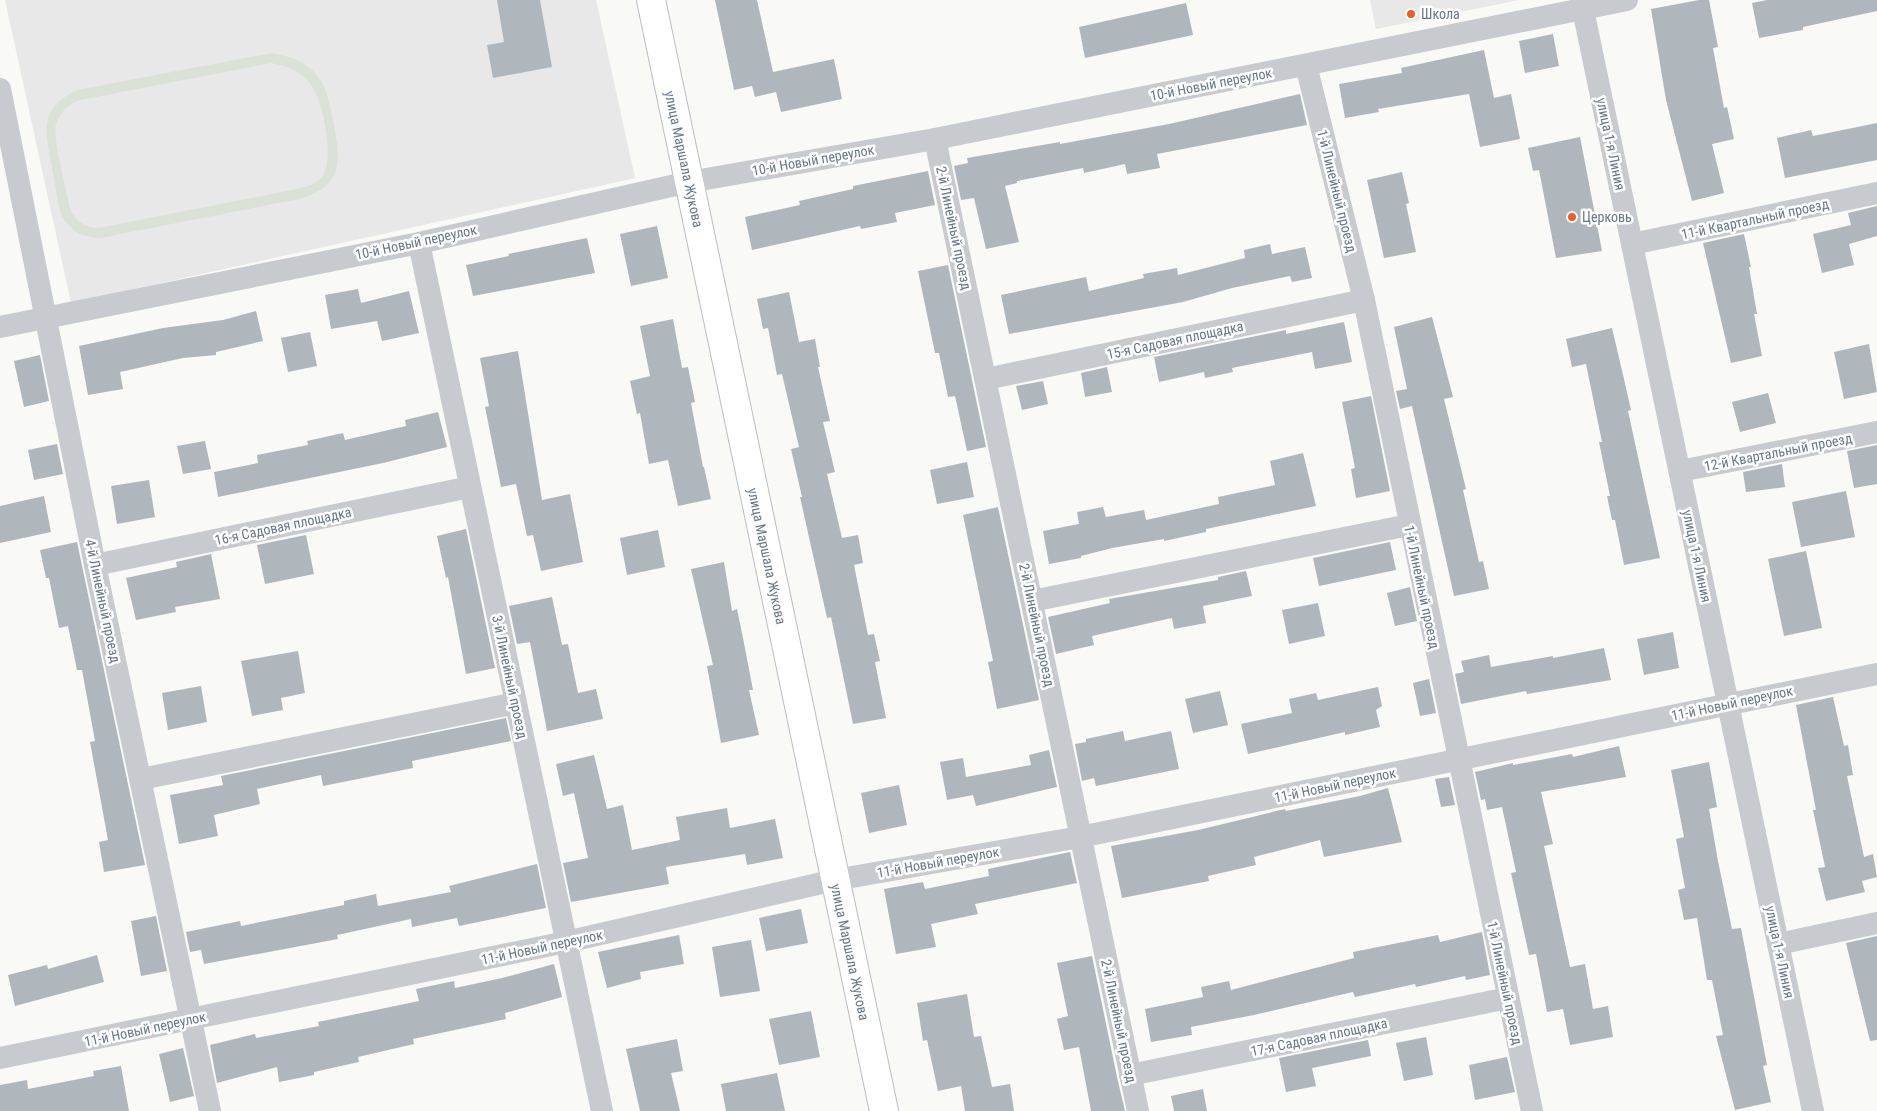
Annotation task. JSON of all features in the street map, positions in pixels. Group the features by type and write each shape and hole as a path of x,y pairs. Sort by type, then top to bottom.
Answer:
{"main road":[{"name":"улица Маршала Жукова","path":"651,0 884,1111"}],"street":[{"name":"10-й Новый переулок","path":"0,327 419,243 688,182 935,139 1306,64 1582,4 1627,0"},
{"name":"улица 1-я Линия","path":"1582,4 1813,1111"},
{"name":"1-й Линейный проезд","path":"1306,64 1364,300 1409,526 1532,1111"},
{"name":"4-й Линейный проезд","path":"0,89 95,565 210,1111"},
{"name":"2-й Линейный проезд","path":"935,139 1138,1111"},
{"name":"11-й Квартальный проезд","path":"1632,244 1877,194"},
{"name":"3-й Линейный проезд","path":"419,243 602,1111"},
{"name":"15-я Садовая площадка","path":"986,379 1364,300"},
{"name":"12-й Квартальный проезд","path":"1680,471 1877,432"},
{"name":"16-я Садовая площадка","path":"95,565 470,487"},
{"path":"1032,601 1409,526"},
{"name":"11-й Новый переулок","path":"0,1058 566,942 835,880 1080,837 1877,674"},
{"path":"140,778 516,704"},
{"path":"1778,944 1877,923"},
{"name":"17-я Садовая площадка","path":"1130,1075 1508,998"}],"shaded area":[{"path":"5,0 596,0 635,178 71,303"},
{"name":"Школа","path":"1370,0 1519,0 1376,29"},
{"path":"272,53 285,56 309,67 324,87 330,104 336,135 338,160 336,170 332,179 324,187 314,194 299,199 100,238 87,236 71,228 60,212 47,139 48,120 51,111 65,97 77,90","holes":["271,63 301,74 309,82 319,101 326,130 327,145 325,170 321,178 297,189 99,228 85,225 75,217 70,209 55,131 60,116 68,106 80,100"]}],"building":[{"path":"497,0 540,0 552,67 493,78 487,45 504,42"},
{"path":"715,0 757,0 773,72 834,59 842,99 781,112 776,92 755,97 752,86 734,90"},
{"path":"1699,0 1709,0 1718,47 1713,48 1724,108 1727,107 1734,139 1712,144 1724,193 1692,201 1666,100 1651,9"},
{"path":"1767,0 1877,0 1877,11 1803,27 1803,30 1759,38 1752,3"},
{"path":"1186,3 1193,35 1085,58 1079,27"},
{"path":"1553,34 1559,66 1525,73 1519,41"},
{"path":"1484,50 1494,98 1511,94 1520,139 1480,147 1469,94 1378,109 1379,112 1345,118 1339,84 1402,73 1401,68"},
{"path":"1300,94 1307,125 1157,154 1160,168 1127,174 1125,164 1084,173 1083,168 1017,181 1017,183 1005,186 1019,242 986,249 974,198 961,200 954,166 968,163 967,158 1060,142 1060,144 1169,124"},
{"path":"1877,123 1877,160 1785,178 1777,138 1811,130 1813,136"},
{"name":"Церковь","path":"1580,137 1602,251 1556,258 1539,170 1533,171 1528,148"},
{"path":"928,171 935,205 895,213 897,222 861,229 860,226 752,250 745,217 800,205 799,201 853,189 853,186"},
{"path":"1402,172 1409,203 1406,204 1416,252 1384,258 1367,180"},
{"path":"1877,206 1877,236 1849,244 1854,265 1822,273 1813,234 1851,225 1848,213"},
{"path":"657,226 668,278 631,286 620,234"},
{"path":"1744,234 1751,267 1749,267 1757,314 1754,314 1762,356 1731,363 1703,243"},
{"path":"587,238 595,273 473,296 466,265 509,256 508,254"},
{"path":"1270,244 1272,254 1305,247 1312,278 1292,282 1290,276 1232,288 1183,302 1009,334 1001,295 1086,277 1089,291 1144,278 1143,274 1177,268 1178,275 1245,258 1244,250"},
{"path":"948,265 986,447 967,451 955,396 948,397 939,353 935,353 918,271"},
{"path":"358,289 361,303 409,291 419,333 382,341 377,321 331,329 325,295"},
{"path":"789,292 799,342 815,339 820,367 818,367 830,421 823,422 835,472 827,474 842,538 858,535 863,563 854,565 868,635 874,634 880,661 875,662 886,718 853,724 831,617 827,618 791,449 799,447 782,374 777,375 768,328 763,329 757,299"},
{"path":"256,311 263,341 216,352 216,355 183,358 120,372 123,389 88,395 79,346 163,328 223,320"},
{"path":"1432,317 1453,397 1444,399 1466,489 1463,490 1479,562 1483,561 1489,589 1454,596 1412,406 1400,409 1396,391 1407,389 1394,327"},
{"path":"673,319 682,368 688,367 695,402 691,403 711,499 678,506 668,460 649,464 640,413 637,414 630,381 650,376 640,326"},
{"path":"1344,322 1352,362 1315,369 1312,352 1232,368 1233,372 1205,378 1204,372 1159,382 1154,357 1286,330 1286,334"},
{"path":"1612,328 1631,410 1628,411 1660,558 1624,565 1615,520 1612,520 1607,496 1610,496 1599,442 1602,442 1586,364 1572,367 1566,339"},
{"path":"310,332 317,366 288,372 281,338"},
{"path":"1869,344 1877,392 1844,399 1834,352"},
{"path":"518,351 542,500 570,494 583,562 541,571 533,535 527,536 516,484 501,487 485,407 489,406 480,358"},
{"path":"40,355 49,401 24,407 14,361"},
{"path":"1107,367 1112,392 1085,397 1081,373"},
{"path":"1043,381 1048,404 1022,410 1016,386"},
{"path":"1768,393 1776,423 1740,432 1732,402"},
{"path":"1371,396 1390,491 1356,498 1351,469 1355,468 1342,402"},
{"path":"438,412 447,447 383,463 218,497 214,472 258,463 257,455 308,445 307,441 343,433 345,440 406,426 405,420"},
{"path":"205,441 211,469 183,474 177,446"},
{"path":"57,444 63,474 34,480 28,450"},
{"path":"1877,445 1877,484 1854,488 1847,451"},
{"path":"1303,453 1316,506 1206,529 1206,532 1164,541 1164,539 1112,548 1081,556 1081,558 1049,564 1043,531 1079,524 1077,512 1103,507 1106,517 1144,510 1146,520 1219,504 1218,497 1275,485 1270,461"},
{"path":"967,462 974,497 937,504 930,470"},
{"path":"1782,464 1785,487 1746,492 1743,472"},
{"path":"149,480 155,517 117,524 111,486"},
{"path":"1846,491 1855,537 1801,547 1792,502"},
{"path":"44,496 51,532 0,543 0,506"},
{"path":"998,507 1039,700 997,709 988,662 993,661 963,515"},
{"path":"466,529 495,668 466,674 448,577 446,578 437,536"},
{"path":"658,530 665,567 627,575 620,538"},
{"path":"306,535 314,574 265,584 257,545"},
{"path":"77,542 145,865 104,872 99,842 108,840 90,742 95,741 82,670 77,670 68,626 59,628 49,578 46,578 40,550"},
{"path":"1390,542 1396,570 1319,586 1313,558"},
{"path":"1806,551 1822,628 1784,636 1768,559"},
{"path":"211,554 220,599 175,607 176,612 136,620 126,578 177,567 176,562"},
{"path":"724,562 732,611 737,609 743,638 753,690 749,690 759,735 721,743 707,666 713,665 691,569"},
{"path":"1246,571 1252,596 1203,606 1206,623 1174,629 1172,618 1092,636 1094,645 1056,654 1048,617 1110,603 1109,599 1218,580 1218,577"},
{"path":"1410,587 1417,621 1395,626 1387,593"},
{"path":"552,597 562,645 568,644 578,693 596,689 603,719 547,731 530,642 517,644 509,606"},
{"path":"1318,603 1325,636 1289,644 1282,610"},
{"path":"1673,632 1679,668 1644,675 1637,639"},
{"path":"1604,648 1611,680 1527,694 1526,691 1461,704 1455,674 1464,672 1461,661 1489,655 1491,667"},
{"path":"298,651 305,693 281,698 283,710 252,716 241,661"},
{"path":"1429,679 1436,713 1420,716 1413,683"},
{"path":"201,686 207,722 168,730 162,693"},
{"path":"1378,687 1382,706 1376,710 1380,727 1345,735 1345,732 1248,754 1241,724 1292,713 1289,699 1316,693 1318,700"},
{"path":"1220,691 1228,725 1193,733 1185,699"},
{"path":"1833,697 1844,746 1848,745 1853,775 1847,776 1864,857 1873,854 1877,877 1862,881 1865,892 1826,901 1818,868 1825,867 1813,810 1816,810 1796,705"},
{"path":"506,718 511,741 412,761 413,768 323,786 321,775 257,789 260,804 214,815 218,836 179,844 170,795 223,785 221,776"},
{"path":"1123,731 1125,741 1171,731 1179,769 1096,786 1094,778 1082,781 1075,744 1086,742 1086,739"},
{"path":"1619,746 1626,777 1541,792 1553,844 1544,846 1570,967 1585,964 1593,1009 1608,1006 1613,1037 1570,1045 1563,1009 1547,1012 1536,954 1529,955 1511,873 1516,872 1502,807 1487,810 1485,799 1481,800 1475,772 1513,763 1513,765 1572,754 1573,757"},
{"path":"1049,750 1057,787 976,806 973,795 947,800 940,762 963,758 966,777 1031,765 1029,755"},
{"path":"594,755 607,809 623,805 632,850 680,840 676,817 727,808 730,828 775,819 783,858 747,865 745,854 666,867 669,884 571,902 563,863 588,858 574,793 563,796 556,764"},
{"path":"1709,762 1717,807 1709,809 1718,861 1732,929 1741,928 1767,1065 1763,1066 1771,1102 1735,1110 1716,1036 1723,1035 1712,980 1707,980 1697,918 1684,920 1678,890 1685,888 1676,839 1684,837 1671,770"},
{"path":"1449,777 1455,805 1441,807 1435,779"},
{"path":"899,785 907,825 869,833 861,793"},
{"path":"1388,788 1402,842 1324,857 1320,840 1254,857 1256,865 1208,876 1209,881 1122,898 1111,846 1198,830 1285,809 1286,811 1360,796"},
{"path":"1070,852 1077,883 975,904 978,914 931,924 936,947 896,954 884,889 923,882 925,889 989,876 988,869"},
{"path":"537,864 546,908 459,926 457,918 412,927 411,919 337,935 338,939 204,964 201,950 190,952 186,932 240,921 241,926 344,905 344,901 376,894 378,906 451,892 449,886"},
{"path":"801,909 808,943 766,951 759,918"},
{"path":"156,916 167,971 141,976 131,921"},
{"path":"1482,932 1490,975 1466,980 1465,976 1416,987 1415,984 1355,997 1353,992 1254,1015 1191,1027 1192,1035 1151,1042 1145,1009 1203,997 1201,987 1229,981 1231,990 1354,958 1353,952 1438,935 1440,942"},
{"path":"679,935 684,964 640,972 641,979 607,988 598,952"},
{"path":"1877,936 1877,1040 1870,1041 1846,943"},
{"path":"751,940 760,991 720,997 712,947"},
{"path":"97,955 104,982 15,1006 8,975 47,965 48,969"},
{"path":"1092,956 1125,1111 1091,1111 1079,1047 1064,1050 1057,1019 1068,1016 1057,963"},
{"path":"554,964 562,997 505,1013 506,1019 413,1039 414,1044 358,1057 359,1062 314,1072 314,1075 279,1082 277,1067 217,1083 210,1045 255,1034 256,1038 319,1026 318,1022 419,1001 416,989 454,981 455,988"},
{"path":"967,994 974,1037 981,1036 992,1087 1010,1084 1014,1111 965,1111 961,1086 938,1091 927,1040 923,1041 917,1003"},
{"path":"811,1011 820,1057 779,1065 769,1019"},
{"path":"1426,1037 1433,1075 1404,1081 1396,1043"},
{"path":"677,1039 683,1071 671,1073 680,1111 640,1111 626,1049"},
{"path":"1368,1040 1371,1056 1312,1068 1316,1086 1286,1092 1279,1058"},
{"path":"183,1048 194,1096 170,1102 159,1054"},
{"path":"1507,1057 1515,1092 1475,1100 1469,1065"},
{"path":"121,1066 129,1111 0,1111 0,1085 27,1080 28,1089 94,1076 93,1071"},
{"path":"777,1073 785,1111 726,1111 721,1084"},
{"path":"1203,1089 1207,1111 1174,1111 1171,1096"}],"place":[{"name":"Школа","path":"1411,14"},
{"name":"Церковь","path":"1572,217"}]}
